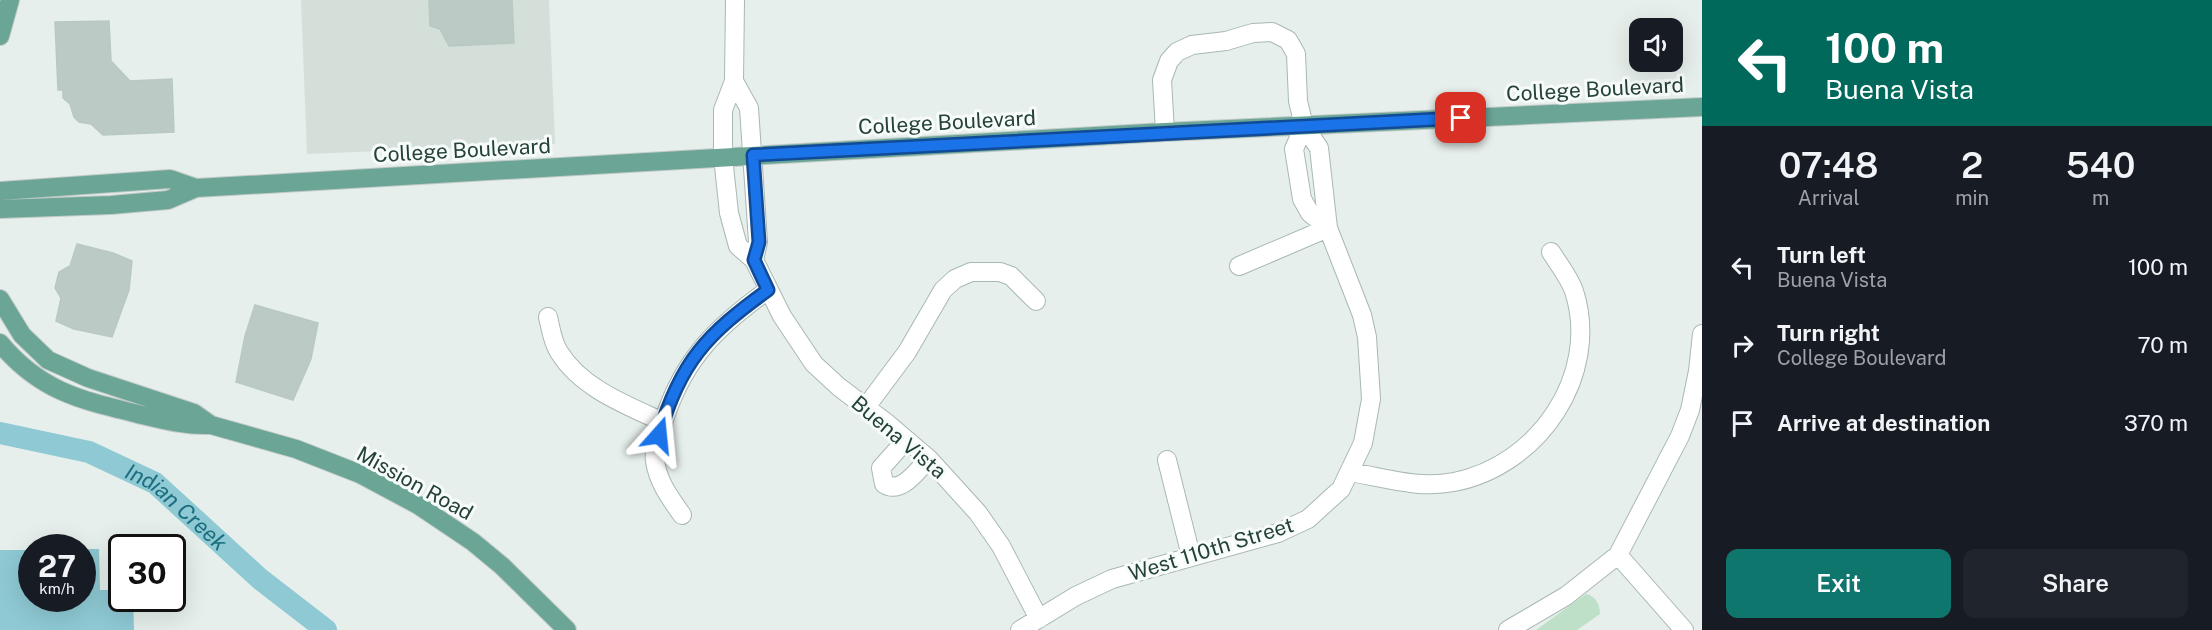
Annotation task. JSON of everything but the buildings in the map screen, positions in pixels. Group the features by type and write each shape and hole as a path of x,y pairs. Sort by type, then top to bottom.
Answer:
{"main road":[{"path":"0,36 10,0"},
{"name":"College Boulevard","path":"0,209 111,205 168,200 196,188 1165,132 1702,107"},
{"name":"College Boulevard","path":"0,191 170,179 196,188"},
{"name":"Mission Road","path":"0,299 3,308 22,335 48,360 88,378 194,413 211,424 307,453 360,474 418,505 473,542 502,566 567,630"},
{"name":"Mission Road","path":"0,344 14,360 42,383 75,398 188,426 211,424"}],"street":[{"path":"735,0 734,81 749,108 759,242 754,260"},
{"path":"1165,132 1162,80 1168,61 1178,52 1192,45 1226,41 1253,33 1272,32 1288,40 1296,54 1298,101 1304,126 1319,148 1328,228"},
{"name":"Buena Vista","path":"734,81 723,110 723,157 729,213 738,246 754,260 796,340 814,363 838,387 929,459 978,513 1001,546 1039,619"},
{"path":"1304,126 1294,149 1302,199 1310,213 1328,228"},
{"path":"1239,266 1328,228"},
{"name":"West 110th Street","path":"1020,630 1076,596 1112,579 1290,529 1308,519 1333,498 1350,472 1366,430 1371,399 1371,366 1362,315 1328,228"},
{"path":"1350,472 1406,484 1454,482 1497,467 1539,435 1555,414 1569,387 1577,362 1580,337 1579,312 1573,290 1551,252"},
{"path":"866,407 907,352 943,290 955,279 970,272 1000,272 1011,276 1036,301"},
{"path":"682,515 661,484 655,449 675,387 688,365 711,336 768,290"},
{"path":"548,317 558,352 579,376 618,401 663,422"},
{"path":"1508,630 1566,596 1618,555 1680,436 1690,410 1698,371 1702,334"},
{"path":"906,440 881,468 884,484 895,488 902,486 929,459"},
{"path":"1167,460 1191,556"},
{"path":"1618,555 1684,630"}],"shaded area":[{"path":"301,0 549,0 555,144 307,154"}],"green space":[{"path":"1586,594 1597,601 1600,614 1577,630 1536,630"}],"water":[{"path":"96,549 99,549 100,590 108,590 108,612 133,612 134,630 0,630 0,550 18,550 18,612 96,612"}],"waterway":[{"name":"Indian Creek","path":"0,433 89,452 155,483 260,579 326,630"}],"route":[{"path":"659,435 675,387 688,365 711,336 768,290 754,260 759,242 753,155 1461,118"}]}
